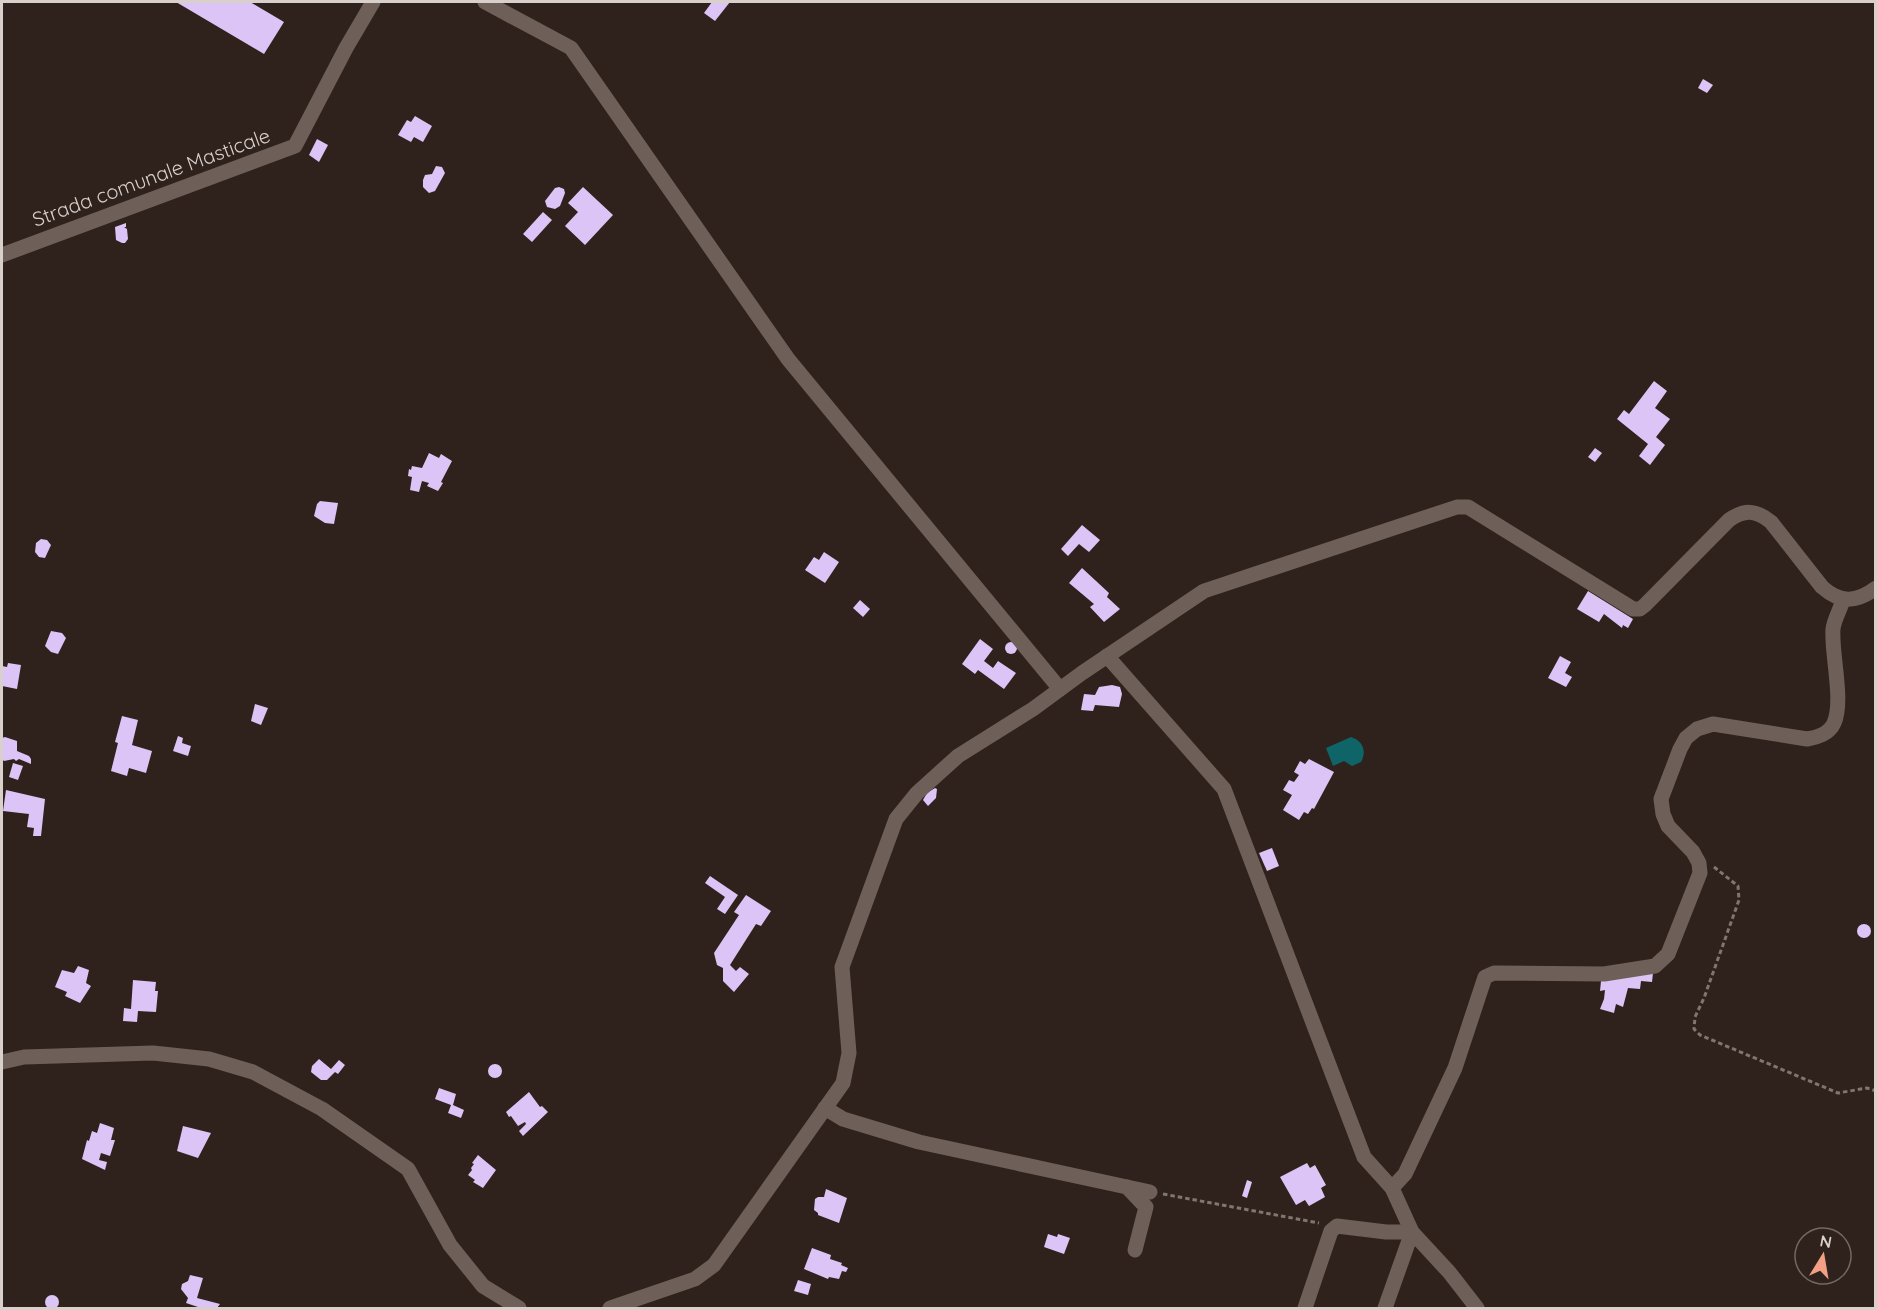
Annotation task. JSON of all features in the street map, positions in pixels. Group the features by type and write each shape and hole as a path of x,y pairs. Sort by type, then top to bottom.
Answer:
{"street":[{"name":"Strada comunale Masticale","path":"2,255 295,146 346,48 373,2"},
{"path":"485,2 571,48 788,359 1060,689"},
{"path":"610,1308 695,1279 714,1265 843,1083 849,1053 842,967 896,819 917,793 958,756 1033,709 1204,591 1457,507 1468,507 1633,609 1640,609 1645,605 1729,520 1746,512 1753,512 1771,522 1822,587 1832,595 1850,599 1862,596 1875,588"},
{"path":"1392,1188 1405,1174 1455,1068 1485,977 1494,973 1516,972 1556,975 1604,974 1655,966 1668,954 1700,873 1699,863 1693,852 1668,826 1663,814 1661,799 1680,749 1686,738 1697,729 1713,724 1807,739 1820,736 1829,730 1834,723 1836,712 1836,662 1833,632 1844,598"},
{"path":"1107,656 1224,789 1364,1157 1392,1188 1412,1232 1449,1272 1477,1308"},
{"path":"2,1062 24,1057 153,1053 209,1059 254,1072 322,1109 408,1169 450,1245 483,1286 519,1308"},
{"path":"825,1108 843,1119 919,1142 1150,1192"},
{"path":"1127,1187 1146,1207 1135,1250"},
{"path":"1305,1308 1331,1231 1337,1226 1386,1232 1412,1232"},
{"path":"1385,1308 1412,1232"}],"path":[{"path":"1693,852 1738,886 1739,900 1695,1017 1694,1029 1700,1035 1838,1093 1867,1088 1875,1090"},
{"path":"1150,1192 1337,1226"}],"water":[{"path":"1351,737 1363,747 1364,754 1361,762 1352,766 1344,761 1333,766 1326,748"}],"building":[{"path":"176,2 250,2 284,22 264,54"},
{"path":"712,2 730,2 715,21 704,13"},
{"path":"1703,79 1713,85 1707,93 1698,88"},
{"path":"415,116 432,126 423,142 414,137 411,142 398,135 407,120 411,122"},
{"path":"317,139 328,145 319,162 309,155"},
{"path":"436,166 442,167 445,173 435,191 429,193 423,187 423,180 425,175 432,174"},
{"path":"583,187 613,215 585,245 565,226 578,212 568,203"},
{"path":"555,188 564,189 565,193 560,206 555,209 547,207 545,201"},
{"path":"543,212 552,220 532,242 523,234"},
{"path":"126,223 124,227 127,229 128,239 122,243 116,240 115,227"},
{"path":"1654,381 1667,391 1655,408 1670,419 1656,437 1665,445 1650,465 1639,456 1648,444 1617,419 1624,410 1629,414"},
{"path":"1595,448 1602,453 1595,462 1588,457"},
{"path":"429,453 439,458 441,454 452,461 441,482 443,483 438,491 427,486 429,483 422,481 419,492 410,490 412,477 408,476 409,469 411,470 412,466 422,468"},
{"path":"320,501 338,503 334,524 325,523 314,516"},
{"path":"1082,525 1100,540 1089,552 1079,544 1068,556 1061,549"},
{"path":"41,539 47,540 51,545 45,558 39,557 35,552 36,543"},
{"path":"824,552 839,562 825,583 805,570 814,557 819,560"},
{"path":"1082,568 1109,593 1107,597 1120,609 1104,622 1090,607 1094,604 1069,583"},
{"path":"1588,591 1633,619 1628,628 1623,625 1622,628 1604,614 1599,622 1577,609"},
{"path":"860,600 870,609 863,617 853,608"},
{"path":"51,631 62,633 66,638 58,654 51,652 45,646"},
{"path":"980,639 993,649 984,661 993,668 998,661 1016,673 1004,689 978,670 975,674 962,664"},
{"path":"1013,642 1017,648 1013,654 1009,654 1005,646"},
{"path":"1560,656 1571,662 1565,673 1572,677 1566,687 1548,678"},
{"path":"8,663 21,665 17,689 2,686 2,666 7,667"},
{"path":"1112,685 1120,687 1122,694 1119,707 1095,705 1093,711 1081,710 1084,694 1095,695 1099,687"},
{"path":"255,704 268,708 261,725 251,721"},
{"path":"122,716 138,720 132,745 152,751 146,773 129,768 127,776 111,771"},
{"path":"178,736 183,738 182,743 191,746 188,756 173,751"},
{"path":"2,738 17,741 17,751 29,756 31,764 19,759 4,761 2,759"},
{"path":"1309,759 1334,772 1314,809 1312,808 1308,814 1304,812 1299,820 1283,810 1292,795 1283,790 1289,780 1294,782 1299,775 1294,772 1300,761 1305,764"},
{"path":"13,763 23,766 18,780 9,777"},
{"path":"937,789 936,798 928,806 923,800 927,793"},
{"path":"6,790 45,799 41,836 33,836 34,828 27,827 29,814 3,811"},
{"path":"1272,848 1279,866 1267,871 1259,853"},
{"path":"710,876 738,895 725,914 717,909 725,897 705,883"},
{"path":"746,895 771,911 761,926 756,924 730,965 736,971 740,967 749,974 734,992 723,981 723,968 717,965 714,953 739,915 734,912"},
{"path":"1861,924 1867,924 1871,931 1867,938 1861,938 1857,934 1857,928"},
{"path":"78,966 89,970 86,983 91,986 80,1003 65,996 67,992 55,987 62,970 74,973"},
{"path":"1653,973 1652,982 1641,981 1640,989 1628,988 1623,1007 1616,1004 1614,1013 1600,1009 1605,990 1600,991 1601,981"},
{"path":"133,980 156,982 155,991 158,991 156,1012 138,1011 137,1022 123,1021 124,1008 131,1009"},
{"path":"319,1059 331,1069 339,1060 345,1065 338,1074 335,1072 327,1080 321,1080 311,1072 312,1066"},
{"path":"492,1064 498,1064 502,1071 498,1078 492,1078 488,1074 488,1068"},
{"path":"439,1088 456,1094 453,1105 464,1110 461,1118 448,1113 451,1105 435,1099"},
{"path":"529,1092 540,1107 542,1106 548,1112 523,1136 519,1131 526,1124 525,1122 518,1126 506,1112"},
{"path":"100,1123 114,1128 111,1140 115,1140 110,1156 101,1153 99,1160 107,1162 105,1170 82,1159 87,1140 89,1141 92,1131 97,1133"},
{"path":"183,1126 211,1133 198,1158 177,1151"},
{"path":"478,1155 496,1170 483,1188 473,1182 475,1180 468,1175"},
{"path":"1307,1163 1310,1168 1315,1165 1326,1185 1321,1188 1325,1197 1309,1206 1305,1200 1296,1205 1280,1177"},
{"path":"1247,1180 1252,1182 1247,1198 1242,1196"},
{"path":"826,1189 847,1198 839,1223 818,1215 814,1210 815,1199 824,1197"},
{"path":"1048,1234 1070,1238 1064,1254 1044,1247"},
{"path":"812,1248 831,1255 830,1259 848,1268 846,1272 842,1271 839,1279 829,1277 828,1279 804,1269"},
{"path":"190,1275 203,1278 197,1298 220,1304 217,1308 201,1308 186,1303 188,1298 181,1289 182,1284 188,1281"},
{"path":"798,1280 811,1284 808,1295 794,1291"},
{"path":"49,1295 55,1295 59,1302 55,1309 49,1309 45,1305 45,1299"}]}
